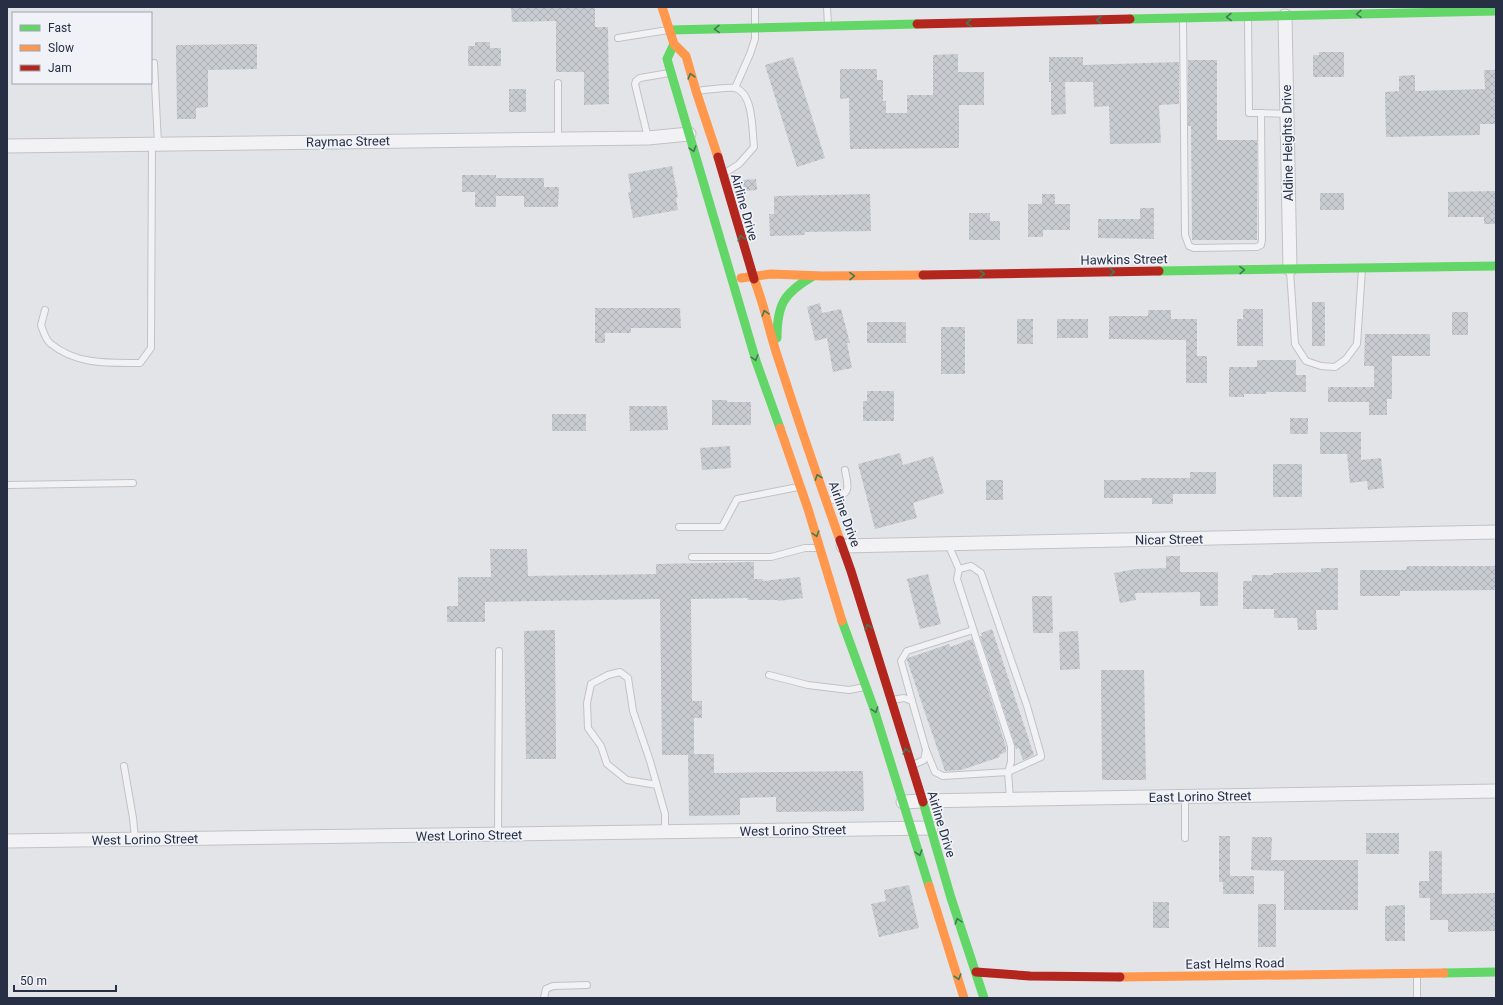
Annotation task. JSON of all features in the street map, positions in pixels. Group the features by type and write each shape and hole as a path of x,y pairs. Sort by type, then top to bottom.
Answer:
{"main road":[{"name":"Airline Drive","path":"662,7 674,44 686,56 696,91 712,136 722,176 752,275 760,295 777,354 843,546 931,828 951,898 984,998"},
{"path":"670,30 1496,11"},
{"path":"674,44 667,59 670,72 756,361 808,509 849,642 867,686 964,998"},
{"name":"Hawkins Street","path":"733,280 752,275 813,276 1496,266"},
{"path":"777,354 778,314 786,297 800,283 813,276"},
{"name":"East Helms Road","path":"976,972 1030,976 1139,977 1496,972"}],"street":[{"name":"Aldine Heights Drive","path":"1285,16 1290,269"},
{"name":"Raymac Street","path":"7,146 648,138 688,134"},
{"name":"Nicar Street","path":"843,546 1496,532"},
{"name":"East Lorino Street","path":"903,802 1496,791"},
{"name":"West Lorino Street","path":"7,841 931,828"}],"lane":[{"path":"735,88 755,39 755,7"},
{"path":"826,7 828,27"},
{"path":"1248,17 1249,113 1286,114"},
{"path":"1183,18 1185,236 1189,246 1194,248 1257,247 1261,245 1261,113"},
{"path":"618,38 670,30"},
{"path":"45,310 41,325 50,344 74,357 98,362 140,362 151,348 155,144 154,63"},
{"path":"648,138 635,84 636,81 640,78 670,72"},
{"path":"558,83 558,139"},
{"path":"696,91 735,88 745,96 750,107 754,147 739,164 722,176"},
{"path":"1290,269 1295,344 1306,361 1321,366 1336,367 1346,359 1357,344 1362,268"},
{"path":"827,502 847,492 849,488 845,470"},
{"path":"7,484 133,484"},
{"path":"679,527 722,527 737,499 799,487"},
{"path":"948,544 959,569 957,578 1011,746 1011,762 1008,772 1010,799"},
{"path":"692,557 771,557 805,548 820,548"},
{"path":"959,569 971,566 981,573 1042,757 1008,772 943,776 936,772 926,750 901,661 907,651 973,630"},
{"path":"498,834 499,651"},
{"path":"657,785 627,780 607,764 601,746 588,728 588,703 591,684 608,675 620,672 628,678 633,711 657,785 665,814 665,832"},
{"path":"769,674 808,685 849,690 867,686"},
{"path":"891,700 904,698 912,701"},
{"path":"911,766 924,760 926,750"},
{"path":"124,766 135,839"},
{"path":"1184,796 1185,838"},
{"path":"1417,998 1418,973"},
{"path":"544,998 546,989 552,986 588,985"}],"building":[{"path":"511,7 595,7 595,27 608,27 609,104 584,105 584,72 556,72 556,21 512,22"},
{"path":"475,42 490,42 490,48 501,48 501,66 468,66 468,46 475,46"},
{"path":"257,44 257,69 208,70 208,107 196,108 196,119 177,119 176,45"},
{"path":"1319,52 1344,52 1344,77 1313,77 1313,55 1319,55"},
{"path":"958,54 958,72 984,72 984,105 959,105 959,148 850,149 849,98 840,99 840,69 877,69 877,80 883,80 883,101 886,101 886,113 907,113 907,95 933,95 933,55"},
{"path":"793,57 825,158 797,167 765,65"},
{"path":"1049,57 1083,57 1083,65 1179,62 1179,104 1159,105 1161,143 1110,144 1109,106 1094,107 1093,82 1065,82 1066,114 1051,115"},
{"path":"1188,60 1217,60 1217,140 1257,140 1257,240 1192,240 1191,126 1188,126"},
{"path":"1484,70 1496,70 1496,124 1480,124 1480,135 1386,137 1385,92 1399,91 1399,76 1415,75 1415,91 1485,89"},
{"path":"509,89 526,89 526,112 509,112"},
{"path":"672,166 678,197 676,198 678,210 633,218 628,192 631,192 628,174"},
{"path":"462,175 496,175 496,178 544,178 544,187 559,187 558,207 524,207 524,196 496,196 496,207 475,207 475,192 462,192"},
{"path":"756,179 757,190 744,191 743,180"},
{"path":"1496,191 1496,224 1484,224 1484,217 1448,217 1448,192"},
{"path":"1320,193 1344,193 1344,210 1320,210"},
{"path":"870,194 871,231 805,232 805,235 770,236 769,214 774,214 774,196"},
{"path":"1042,194 1055,194 1055,204 1070,204 1070,230 1043,230 1043,237 1028,237 1028,204 1042,204"},
{"path":"1140,208 1154,208 1154,239 1098,238 1098,219 1140,219"},
{"path":"969,213 990,213 990,221 1000,221 1000,240 969,240"},
{"path":"1312,302 1325,302 1325,346 1312,346"},
{"path":"820,303 822,313 841,309 850,343 847,343 852,368 833,372 827,338 815,341 807,307"},
{"path":"595,308 680,308 681,328 631,328 631,333 605,333 605,343 595,343"},
{"path":"1243,309 1263,309 1263,346 1237,346 1237,319 1243,319"},
{"path":"1148,310 1171,310 1171,319 1197,319 1197,356 1207,356 1207,383 1186,383 1186,340 1109,339 1109,316 1148,316"},
{"path":"1452,312 1468,312 1468,335 1452,335"},
{"path":"1017,319 1033,319 1033,344 1017,344"},
{"path":"1057,319 1088,319 1088,338 1057,338"},
{"path":"867,322 906,322 906,343 867,343"},
{"path":"941,327 965,327 965,374 941,374"},
{"path":"1365,334 1430,334 1430,356 1392,356 1392,399 1387,399 1387,415 1369,415 1369,402 1328,402 1328,387 1374,387 1374,366 1364,366"},
{"path":"1257,360 1296,360 1296,375 1306,375 1306,392 1266,392 1266,394 1244,394 1244,397 1229,397 1229,367 1257,367"},
{"path":"867,391 894,391 894,421 863,421 863,401 867,401"},
{"path":"712,400 727,400 727,402 751,402 751,425 712,425"},
{"path":"629,406 667,406 668,430 630,431"},
{"path":"552,414 586,414 586,431 552,431"},
{"path":"1290,418 1308,418 1308,434 1290,434"},
{"path":"1320,432 1361,432 1361,460 1381,458 1384,488 1368,490 1367,481 1350,483 1347,454 1320,454"},
{"path":"730,446 731,468 702,470 700,448"},
{"path":"900,453 903,465 933,456 944,493 913,503 917,518 875,529 858,464"},
{"path":"1273,464 1302,464 1302,497 1273,497"},
{"path":"1190,472 1216,472 1216,494 1173,494 1173,504 1152,504 1152,498 1104,498 1104,480 1190,478"},
{"path":"986,480 1003,480 1003,500 986,500"},
{"path":"490,549 527,549 528,576 656,574 656,564 754,562 754,579 763,579 763,581 800,577 803,598 778,601 748,600 748,598 691,599 692,701 702,701 702,718 694,718 694,754 714,754 714,773 863,771 864,811 776,812 776,797 740,798 740,815 689,816 688,755 662,755 660,599 485,602 485,622 447,622 447,606 458,606 458,577 491,577"},
{"path":"1166,556 1180,556 1180,572 1218,572 1218,606 1200,606 1200,592 1135,593 1136,600 1120,603 1114,573 1136,569 1166,568"},
{"path":"1407,566 1496,566 1496,590 1400,591 1400,596 1360,596 1360,570 1406,570"},
{"path":"1321,568 1338,568 1338,610 1316,610 1317,630 1298,630 1297,618 1274,618 1274,609 1243,609 1243,581 1252,581 1252,575 1321,572"},
{"path":"928,574 941,624 920,629 907,579"},
{"path":"1032,596 1052,596 1053,633 1033,633"},
{"path":"992,629 1034,755 1023,760 1019,748 1016,749 980,636 982,636 981,633"},
{"path":"555,630 556,759 526,759 524,631"},
{"path":"1078,631 1080,669 1060,670 1059,632"},
{"path":"972,639 1006,747 1006,752 999,755 1000,757 961,770 945,771 907,660 908,658 949,644 950,647"},
{"path":"1101,670 1144,670 1146,780 1102,780"},
{"path":"1366,833 1399,833 1399,854 1366,854"},
{"path":"1219,836 1230,836 1230,876 1254,876 1254,894 1223,894 1223,882 1219,882"},
{"path":"1252,837 1272,837 1271,860 1358,860 1358,910 1284,910 1284,871 1251,870"},
{"path":"1429,851 1442,851 1442,894 1496,893 1496,931 1448,932 1448,920 1430,920 1430,898 1419,898 1419,881 1429,881"},
{"path":"909,885 919,928 879,937 871,904 886,901 884,890"},
{"path":"1153,902 1169,902 1169,928 1153,928"},
{"path":"1258,904 1276,904 1276,947 1258,947"},
{"path":"1405,905 1405,941 1385,941 1385,906"}],"traffic: fast":[{"path":"1130,19 1496,11"},
{"path":"670,30 917,24"},
{"path":"674,44 667,59 756,361 780,428"},
{"path":"1159,271 1496,266"},
{"path":"777,338 777,326 784,301 795,288 813,276"},
{"path":"842,621 873,706 929,886"},
{"path":"923,802 951,898 984,998"},
{"path":"1444,973 1496,972"}],"traffic: slow":[{"path":"662,7 674,44 686,56 718,157"},
{"path":"741,278 771,274 823,276 923,275"},
{"path":"754,279 792,401 840,540"},
{"path":"780,428 808,509 842,621"},
{"path":"929,886 964,998"},
{"path":"1120,977 1444,973"}],"traffic: jam":[{"path":"917,24 1130,19"},
{"path":"718,157 754,279"},
{"path":"923,275 1159,271"},
{"path":"840,540 923,802"},
{"path":"976,972 1030,976 1120,977"}]}
